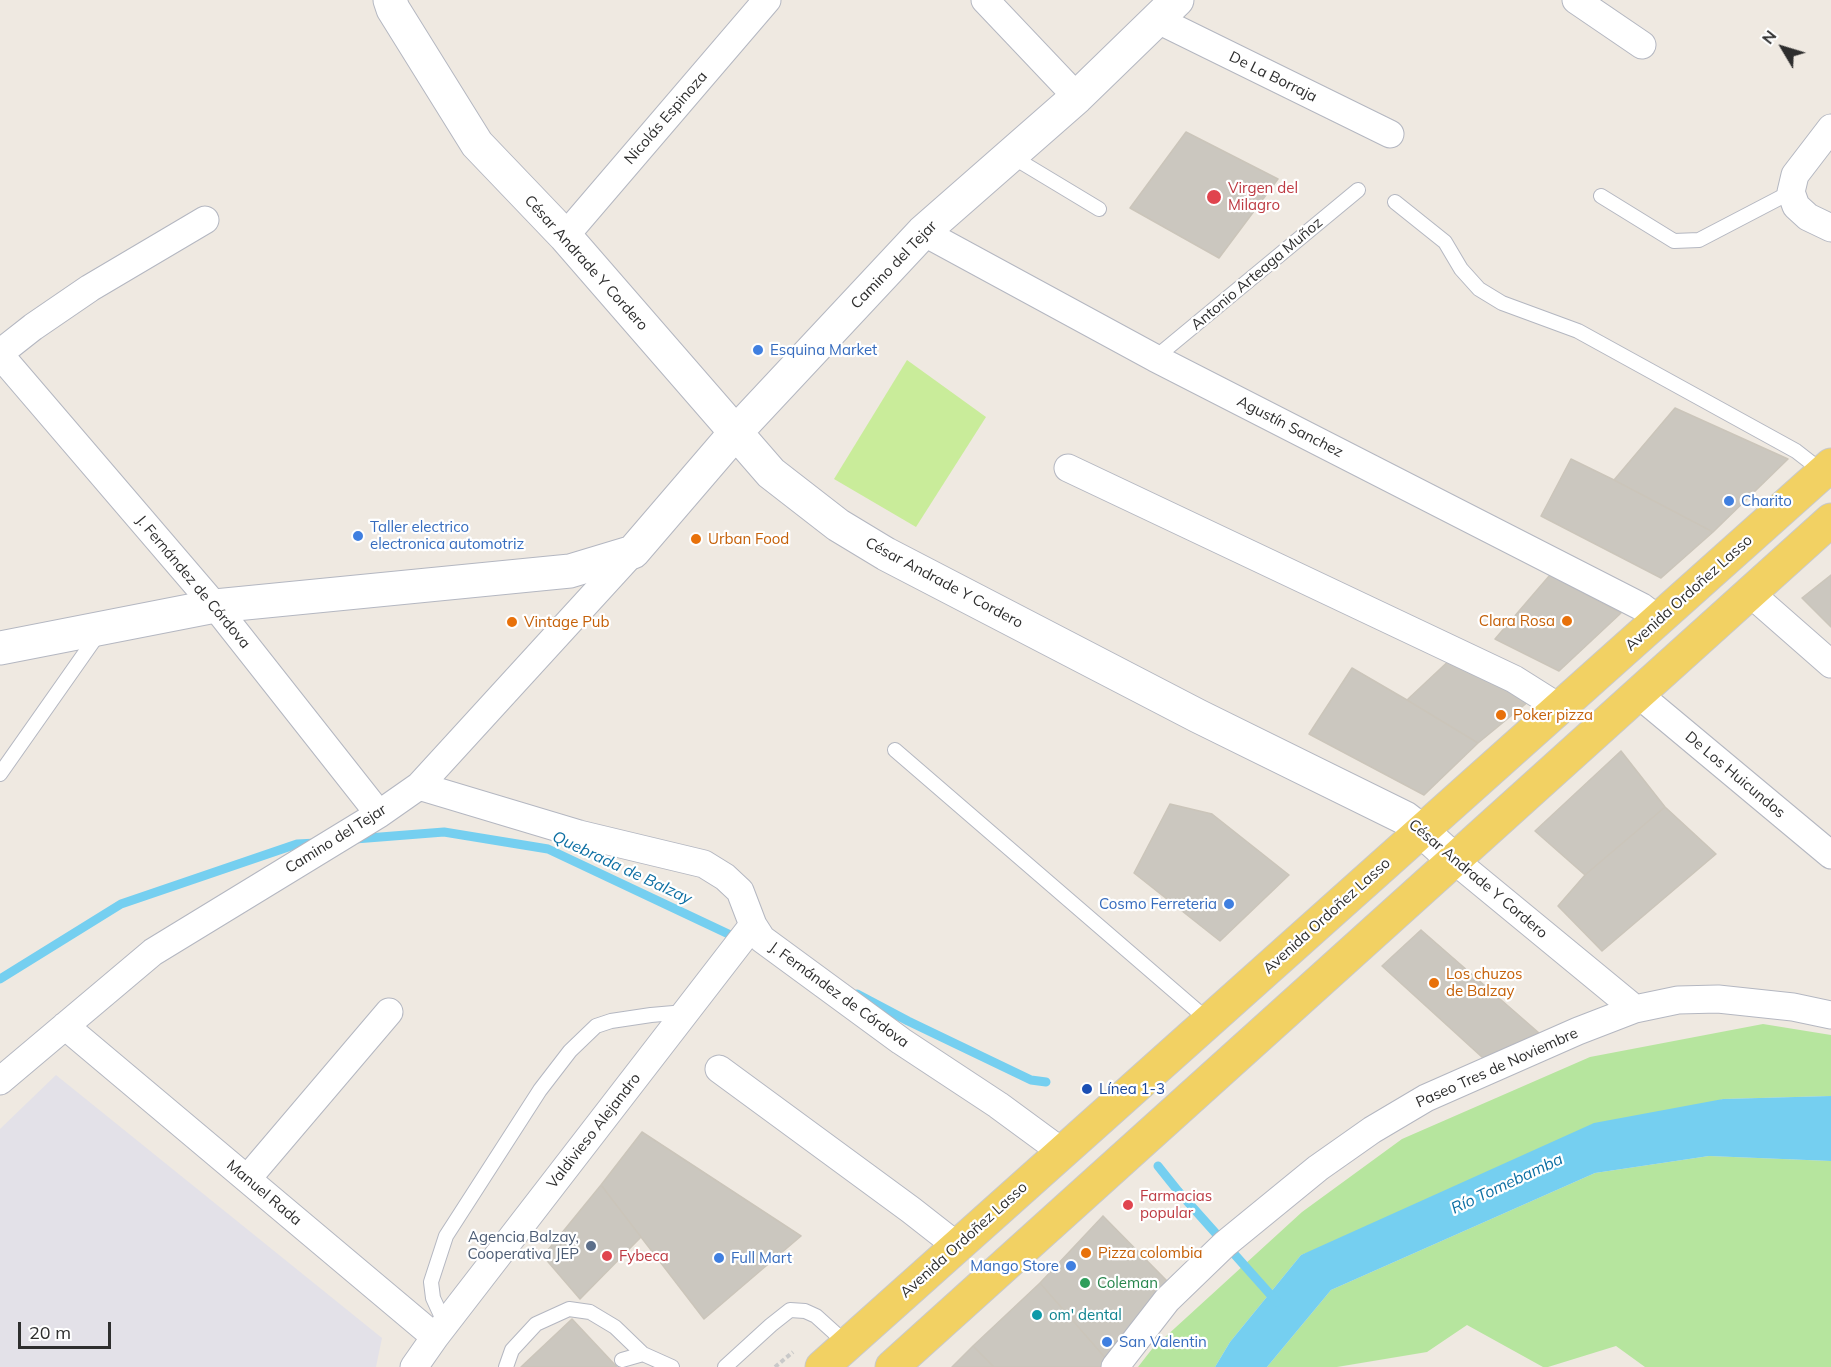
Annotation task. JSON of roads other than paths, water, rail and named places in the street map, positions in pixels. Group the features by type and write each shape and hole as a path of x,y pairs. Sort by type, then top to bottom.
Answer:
{"main road":[{"name":"Avenida Ordoñez Lasso","path":"822,1367 1827,469"},
{"path":"892,1367 1831,520"}],"street":[{"name":"Nicolás Espinoza","path":"565,236 767,0"},
{"path":"985,0 1077,98"},
{"path":"1576,0 1642,45"},
{"name":"César Andrade Y Cordero","path":"395,3 477,144 565,236 771,473 838,525 886,554 1198,716 1405,819 1635,1008"},
{"name":"Camino del Tejar","path":"0,1081 153,952 379,814 419,786 633,552 736,432 923,232 1077,98 1166,10"},
{"name":"De La Borraja","path":"1166,10 1390,134"},
{"path":"1831,128 1795,175 1791,192 1796,206 1808,217 1831,228"},
{"path":"0,354 33,327 90,288 205,220"},
{"name":"Agustín Sanchez","path":"923,232 1155,358 1642,607 1659,620"},
{"name":"J. Fernández de Córdova","path":"0,354 215,606 379,814"},
{"path":"1068,468 1514,679 1560,708"},
{"path":"0,648 215,606 570,572 633,552"},
{"path":"1750,593 1831,664"},
{"name":"De Los Huicundos","path":"1638,694 1831,855"},
{"path":"419,786 579,834 704,864 725,877 740,891 754,933"},
{"name":"J. Fernández de Córdova","path":"754,933 901,1041 998,1105 1062,1152"},
{"name":"Valdivieso Alejandro","path":"440,1330 728,957 754,933"},
{"name":"Paseo Tres de Noviembre","path":"1115,1367 1167,1300 1203,1264 1318,1168 1372,1130 1425,1098 1635,1008 1678,1000 1718,999 1831,1015"},
{"path":"247,1179 389,1012"},
{"name":"Manuel Rada","path":"65,1026 247,1179 440,1330"},
{"path":"719,1069 957,1246"},
{"path":"414,1367 440,1330"}],"lane":[{"path":"1010,156 1099,209"},
{"name":"Antonio Arteaga Muñoz","path":"1155,358 1358,190"},
{"path":"1601,196 1674,241 1699,240 1791,192"},
{"path":"1395,202 1445,242 1461,269 1479,289 1502,303 1578,331 1827,469"},
{"path":"0,774 102,629"},
{"path":"895,750 1209,1021"},
{"path":"440,1330 431,1282 446,1236 540,1090 570,1052 596,1026 611,1021 686,1012"},
{"path":"506,1367 512,1350 536,1324 569,1309 590,1312 615,1327 643,1354 672,1367"},
{"path":"725,1367 790,1310 805,1311 816,1316 847,1344"},
{"path":"622,1360 643,1354"}],"water":[{"name":"Río Tomebamba","path":"1831,1096 1831,1161 1709,1156 1595,1173 1331,1290 1267,1367 1215,1367 1230,1342 1301,1255 1594,1123 1723,1099"}],"waterway":[{"name":"Quebrada de Balzay","path":"355,839 444,832 548,849 739,939"},
{"name":"Quebrada de Balzay","path":"0,979 121,904 297,844 317,843"},
{"name":"Quebrada de Balzay","path":"857,994 1031,1080 1046,1082"},
{"name":"Quebrada de Balzay","path":"1158,1166 1277,1302"}],"place":[{"name":"Virgen del Milagro","path":"1214,197"},
{"name":"Esquina Market","path":"758,350"},
{"name":"Charito","path":"1729,501"},
{"name":"Taller electrico electronica automotriz","path":"358,536"},
{"name":"Urban Food","path":"696,539"},
{"name":"Clara Rosa","path":"1567,621"},
{"name":"Vintage Pub","path":"512,622"},
{"name":"Poker pizza","path":"1501,715"},
{"name":"Cosmo Ferreteria","path":"1229,904"},
{"name":"Los chuzos de Balzay","path":"1434,983"},
{"name":"Línea 1-3","path":"1087,1089"},
{"name":"Farmacias popular","path":"1128,1205"},
{"name":"Agencia Balzay, Cooperativa JEP","path":"591,1246"},
{"name":"Pizza colombia","path":"1086,1253"},
{"name":"Fybeca","path":"607,1256"},
{"name":"Full Mart","path":"719,1258"},
{"name":"Mango Store","path":"1071,1266"},
{"name":"Coleman","path":"1085,1283"},
{"name":"om' dental","path":"1037,1315"},
{"name":"San Valentin","path":"1107,1342"}]}
